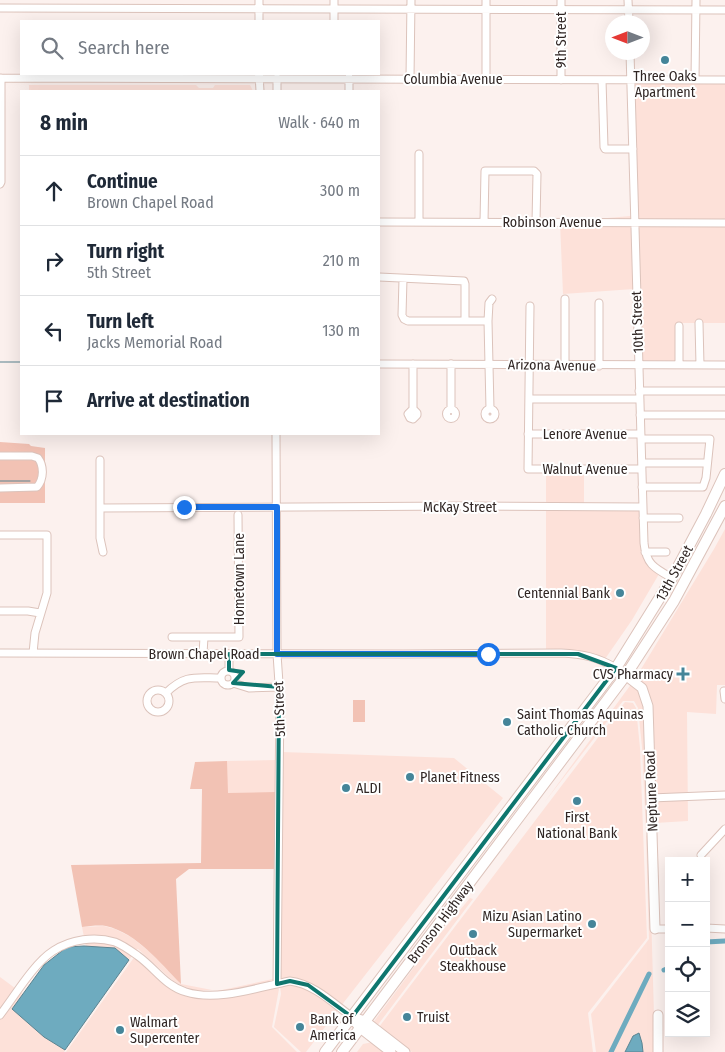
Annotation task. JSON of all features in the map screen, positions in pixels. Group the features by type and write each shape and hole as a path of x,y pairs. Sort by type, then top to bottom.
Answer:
{"highway":[{"name":"13th Street","path":"513,804 616,668 672,578 725,474"},
{"name":"13th Street","path":"539,792 626,675 681,590 725,506"},
{"name":"Bronson Highway","path":"342,1052 539,792"},
{"name":"Bronson Highway","path":"325,1052 513,804"},
{"path":"495,850 493,844 494,837 511,813 513,804"},
{"path":"481,869 487,852 485,841"},
{"path":"429,937 428,928 438,913 444,896"}],"main road":[{"name":"Neptune Road","path":"616,668 642,688 648,706 654,929"},
{"path":"658,1015 658,1052"},
{"path":"352,1017 391,1052"},
{"path":"362,1025 405,1052"}],"street":[{"path":"22,0 22,8"},
{"path":"140,0 140,8"},
{"path":"259,0 259,20"},
{"path":"334,0 334,20"},
{"path":"410,78 411,0"},
{"path":"486,0 486,79"},
{"name":"9th Street","path":"561,0 561,80"},
{"path":"628,0 628,15"},
{"path":"695,80 696,0"},
{"path":"0,8 725,10"},
{"name":"10th Street","path":"630,60 645,552"},
{"path":"259,76 260,90"},
{"name":"Columbia Avenue","path":"1,78 259,76 278,78 333,76 348,78 725,80"},
{"path":"0,184 1,78"},
{"path":"277,90 278,78"},
{"path":"348,78 349,90"},
{"path":"602,80 604,147 605,149 633,149"},
{"path":"419,154 419,222"},
{"path":"484,222 485,171 534,171 537,174 536,222"},
{"name":"Robinson Avenue","path":"380,222 725,223"},
{"path":"380,277 464,281 465,321"},
{"path":"403,279 402,315 408,321 488,321"},
{"path":"490,409 488,321 489,303 492,299"},
{"path":"565,299 565,365"},
{"path":"600,303 600,366"},
{"path":"528,434 530,306"},
{"path":"699,323 700,365"},
{"path":"679,326 679,365"},
{"name":"Arizona Avenue","path":"380,364 725,365"},
{"path":"412,364 413,409"},
{"path":"451,364 451,409"},
{"path":"640,391 725,391"},
{"path":"529,399 640,399"},
{"path":"640,415 725,415"},
{"name":"Lenore Avenue","path":"528,434 710,439 707,463"},
{"name":"Walnut Avenue","path":"528,434 528,469 707,463"},
{"name":"5th Street","path":"276,435 277,654 279,687 277,984"},
{"path":"0,456 32,456 38,458 42,465 42,479 37,487 0,488"},
{"path":"100,460 100,544 103,552"},
{"path":"642,487 703,487 707,463"},
{"name":"McKay Street","path":"100,508 643,508"},
{"name":"Hometown Lane","path":"172,637 239,637 238,515"},
{"path":"643,518 679,518"},
{"path":"0,535 47,535 47,592 35,633 33,653"},
{"path":"666,552 645,552 654,568 672,578"},
{"path":"0,611 28,611 40,614"},
{"path":"203,654 204,637"},
{"name":"Brown Chapel Road","path":"0,653 578,654 599,658 616,668"},
{"path":"229,654 229,670"},
{"path":"229,670 223,672 221,678 224,684 229,685 233,683 249,688 279,687"},
{"path":"229,670 235,675 236,680 233,683"},
{"path":"166,693 184,679 221,678"},
{"path":"724,691 725,699"},
{"path":"651,798 725,795"},
{"path":"701,855 725,829"},
{"path":"710,928 725,930"},
{"path":"654,929 665,929"},
{"path":"0,1015 35,969 52,951 73,942 96,939 117,943 140,957 168,984 185,992 202,996 216,996 290,981 308,985 352,1017"}],"highlighted area":[{"path":"229,654 578,654 616,668 352,1017 308,985 290,981 277,984 279,687 233,683 243,672 229,670"}],"shaded area":[{"path":"633,82 725,82 725,323 678,323 677,365 641,364"},
{"path":"29,85 196,85 199,88 213,88 215,85 250,85 252,90 29,90"},
{"path":"631,216 634,289 563,294 560,222"},
{"path":"0,442 29,444 45,448 45,503 0,503"},
{"path":"546,472 584,472 584,506 640,506 642,553 646,562 659,574 632,620 605,659 578,651 546,651"},
{"path":"725,529 725,685 717,685 716,714 687,712 688,821 655,823 651,708 635,679"},
{"path":"632,683 640,689 645,707 649,826 646,833 642,747 638,708 634,701 623,701 544,803"},
{"path":"353,700 365,700 365,722 353,722"},
{"path":"625,702 633,703 636,708 640,748 647,938 588,1013 593,1052 412,1052 379,1027"},
{"path":"282,752 454,758 503,798 341,1006 309,983 280,981"},
{"path":"276,760 276,864 227,793 227,761"},
{"path":"227,761 228,793 276,792 276,869 189,869 176,879 181,984 156,958 128,935 106,926 82,927 71,865 201,863 202,789 190,789 195,762"},
{"path":"646,835 649,838 655,1052 643,1052 642,1043 633,1036 625,1052 596,1052 591,1014 649,939"},
{"path":"470,898 473,899 377,1026 372,1024 429,947"},
{"path":"104,926 131,937 150,952 181,984 212,990 196,991 178,984 138,949 127,963 129,960 115,948 86,947 82,927"},
{"path":"138,952 169,981 190,991 208,993 273,979 279,989 272,1027 297,1052 66,1052"},
{"path":"0,977 23,994 12,1009 44,1037 65,1050 64,1052 0,1052"},
{"path":"290,984 306,987 338,1010 306,1052 301,1052 274,1027 281,994 280,986"},
{"path":"373,1042 386,1052 357,1052 363,1044"}],"water":[{"path":"67,947 115,948 129,960 65,1050 44,1037 12,1009 44,965"},
{"path":"639,1033 643,1052 625,1052 633,1036"}],"waterway":[{"path":"0,362 20,362"},
{"path":"0,481 30,481"},
{"path":"710,942 725,941"},
{"path":"611,1052 649,974"}],"place":[{"name":"Three Oaks Apartment","path":"665,60"},
{"name":"Centennial Bank","path":"620,593"},
{"name":"CVS Pharmacy","path":"683,674"},
{"name":"Saint Thomas Aquinas Catholic Church","path":"507,722"},
{"name":"Planet Fitness","path":"410,777"},
{"name":"ALDI","path":"346,788"},
{"name":"First National Bank","path":"577,801"},
{"name":"Mizu Asian Latino Supermarket","path":"592,924"},
{"name":"Outback Steakhouse","path":"473,934"},
{"name":"Truist","path":"407,1017"},
{"name":"Bank of America","path":"300,1027"},
{"name":"Walmart Supercenter","path":"120,1030"}],"route":[{"path":"184,507 277,507 277,654 488,654"}]}
